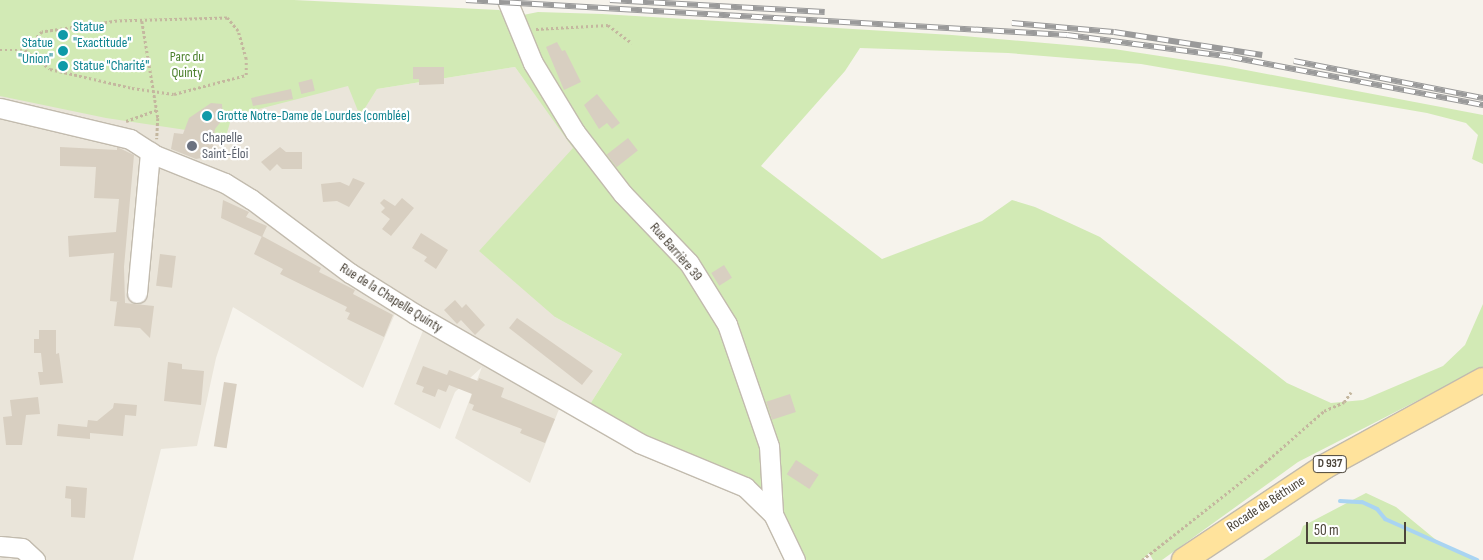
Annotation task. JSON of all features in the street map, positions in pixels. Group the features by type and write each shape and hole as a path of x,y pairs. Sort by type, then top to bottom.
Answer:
{"main road":[{"name":"Rocade de Béthune","path":"1184,560 1316,472 1483,380"}],"street":[{"name":"Rue Barrière 39","path":"507,0 520,33 546,85 586,146 623,194 689,264 719,309 741,356 769,446 773,514 795,560"},
{"name":"Rue de la Chapelle Quinty","path":"0,108 101,130 130,139 150,152 224,183 251,199 350,273 424,319 639,443 746,487 773,514"},
{"path":"137,293 150,152"},
{"path":"0,546 22,548 35,560"}],"path":[{"path":"0,50 25,50 50,69 174,94 246,75 246,60 238,32 227,18 117,20 42,32 25,50"},
{"path":"142,20 158,130"},
{"path":"520,33 538,28 608,25 632,43"},
{"path":"101,130 156,109"},
{"path":"1142,560 1261,466 1324,411 1344,402 1351,392"}],"shaded area":[{"path":"0,0 334,48 360,115 377,89 515,67 574,148 555,317 622,354 585,412 561,404 530,483 455,438 482,367 455,392 440,429 394,404 424,328 397,309 363,388 233,307 216,358 197,446 161,449 133,560 0,560"}],"green space":[{"name":"Parc du Quinty","path":"0,0 294,0 499,10 513,17 538,12 602,14 952,35 1114,49 1225,66 1483,115 1483,164 1472,159 1478,135 1466,123 1427,113 1141,64 1008,53 860,48 845,71 761,166 882,259 982,221 1012,200 1035,207 1100,237 1287,383 1331,403 1363,400 1443,366 1465,345 1483,304 1483,367 1298,462 1162,560 1153,560 1149,553 1142,560 795,560 756,495 585,412 622,354 555,317 479,251 573,148 515,67 377,89 360,116 348,86 232,116 226,136 106,118 0,96"},
{"path":"1366,493 1396,507 1441,544 1477,560 1263,560 1300,535 1303,526"}],"building":[{"path":"557,42 562,51 565,50 581,82 564,90 546,47"},
{"path":"413,67 444,67 444,84 419,85 419,79 413,79"},
{"path":"312,79 315,91 301,94 298,82"},
{"path":"291,89 293,99 253,106 251,98"},
{"path":"597,94 620,123 612,129 607,123 599,129 584,105"},
{"path":"211,103 222,104 223,119 215,129 212,156 196,159 171,149 174,133 183,134 189,118"},
{"path":"628,138 638,151 617,167 607,155"},
{"path":"60,147 117,150 117,147 134,155 124,267 125,303 154,306 150,338 140,328 114,326 117,302 120,302 110,301 114,253 69,257 68,236 116,232 119,199 94,198 96,167 60,166"},
{"path":"280,147 286,152 302,152 302,169 282,169 277,164 270,171 261,162"},
{"path":"353,178 365,183 349,207 337,201 323,202 321,184 340,182 349,186"},
{"path":"402,198 414,208 391,236 382,229 390,219 381,212 385,208 380,203 384,199 395,206"},
{"path":"223,200 249,212 246,217 267,226 262,237 221,218"},
{"path":"421,233 448,250 436,269 424,261 427,257 412,248"},
{"path":"262,236 321,268 319,272 355,290 353,294 393,315 384,337 347,319 350,313 345,311 347,307 280,274 283,269 254,254"},
{"path":"160,254 176,256 172,288 156,286"},
{"path":"724,265 732,278 719,286 711,273"},
{"path":"455,300 462,308 466,304 485,325 475,335 461,320 457,324 444,310"},
{"path":"517,318 593,371 582,385 509,328"},
{"path":"39,330 56,330 56,354 59,353 63,383 40,385 38,372 43,372 41,353 34,353 34,339 39,339"},
{"path":"168,362 182,364 182,369 204,371 201,405 164,401"},
{"path":"423,366 447,375 449,370 478,381 479,378 504,388 501,397 555,419 545,443 520,433 522,429 472,410 474,405 469,403 472,394 449,385 446,392 438,389 435,397 422,392 424,387 416,384"},
{"path":"224,382 237,384 227,448 214,446"},
{"path":"790,394 796,412 772,420 766,402"},
{"path":"38,397 40,414 26,415 22,445 6,445 3,417 12,416 10,400"},
{"path":"114,403 137,405 136,416 125,415 123,436 90,433 90,439 57,436 58,424 87,427 88,420 97,421 113,408"},
{"path":"796,460 819,475 809,489 787,474"},
{"path":"66,486 87,488 85,518 71,517 71,499 65,498"}],"waterway":[{"path":"1340,501 1362,502 1377,509 1385,519 1477,560"}],"railway":[{"path":"466,0 1067,35 1231,57 1483,105"},
{"path":"610,0 825,12"},
{"path":"1012,23 1114,32 1262,55"},
{"path":"1294,61 1483,98"}],"place":[{"name":"Statue \"Exactitude\"","path":"63,35"},
{"name":"Statue \"Union\"","path":"63,51"},
{"name":"Statue \"Charité\"","path":"63,66"},
{"name":"Grotte Notre-Dame de Lourdes (comblée)","path":"207,116"},
{"name":"Chapelle Saint-Éloi","path":"192,146"}]}
